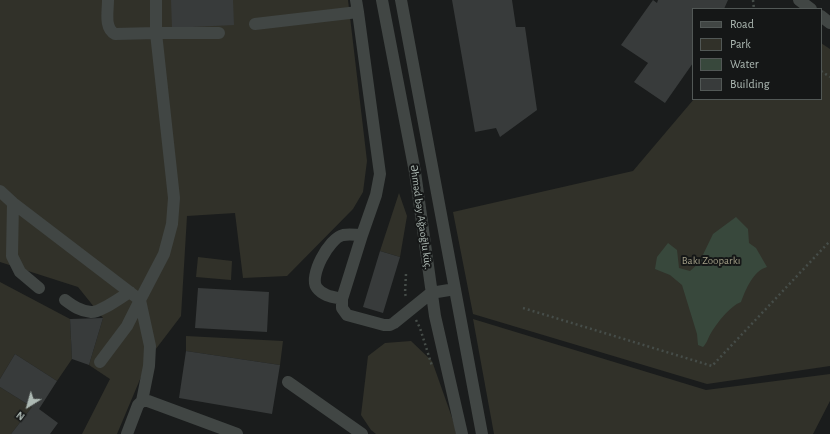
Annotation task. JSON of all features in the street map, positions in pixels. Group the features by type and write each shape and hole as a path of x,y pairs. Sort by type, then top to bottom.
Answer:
{"street":[{"path":"108,0 108,27 110,31 115,34 219,34"},
{"path":"100,362 127,326 164,254 172,224 174,198 156,33 156,0"},
{"name":"Əhməd bəy Ağaoğlu küç.","path":"382,0 415,172 435,316 462,434"},
{"name":"Əhməd bəy Ağaoğlu küç.","path":"401,0 482,434"},
{"path":"799,0 810,8"},
{"path":"255,24 357,6 380,174 376,195 342,299 342,308 347,315 384,325 390,325 431,293 454,289"},
{"path":"822,17 830,23"},
{"path":"0,191 13,203 140,300 150,346 149,366 142,401 138,405 127,434"},
{"path":"13,203 12,256 20,272 39,288"},
{"path":"342,299 324,295 316,287 314,279 324,253 331,242 342,235 362,235"},
{"path":"65,300 78,309 92,313 130,292"},
{"path":"288,382 362,434"},
{"path":"142,401 148,401 236,434"}],"path":[{"path":"523,308 712,366 830,242"},
{"path":"406,274 405,293 410,309 420,328 432,366"}],"green space":[{"path":"0,0 348,0 367,161 363,192 353,209 287,276 243,278 235,213 187,216 181,316 149,358 117,434 82,434 110,379 89,365 103,318 78,287 0,262"},
{"name":"Bakı Zooparkı","path":"822,44 830,49 830,366 707,384 473,314 453,212 633,171 693,100 822,100"},
{"path":"399,193 407,216 400,257 380,251"},
{"path":"198,257 232,261 231,280 196,277"},
{"path":"0,282 70,319 72,359 57,381 15,354 0,379"},
{"path":"473,319 706,390 830,374 830,401 813,434 494,434"},
{"path":"186,336 283,341 280,365 186,351"},
{"path":"411,341 432,361 455,426 456,434 376,434 371,430 361,415 368,356 385,343"},
{"path":"0,387 32,407 11,434 0,434"}],"water":[{"path":"736,217 748,229 749,243 756,248 767,267 762,269 754,276 741,302 728,311 720,320 703,347 698,345 697,334 682,285 670,275 655,269 657,257 668,243 677,250 679,268 690,271 699,263 713,234"}],"building":[{"path":"171,0 233,0 234,25 172,28"},
{"path":"452,0 512,0 516,27 525,27 537,110 500,137 496,128 475,132"},
{"path":"653,0 657,3 658,0 728,0 724,8 692,8 692,64 665,103 634,82 648,63 621,45"},
{"path":"380,251 400,257 383,313 363,307"},
{"path":"198,288 269,292 267,332 195,328"},
{"path":"103,318 89,365 72,359 70,319"},
{"path":"186,351 280,365 272,414 179,398"},
{"path":"15,354 57,381 39,409 58,423 50,434 11,434 32,407 0,387 0,379"}]}
